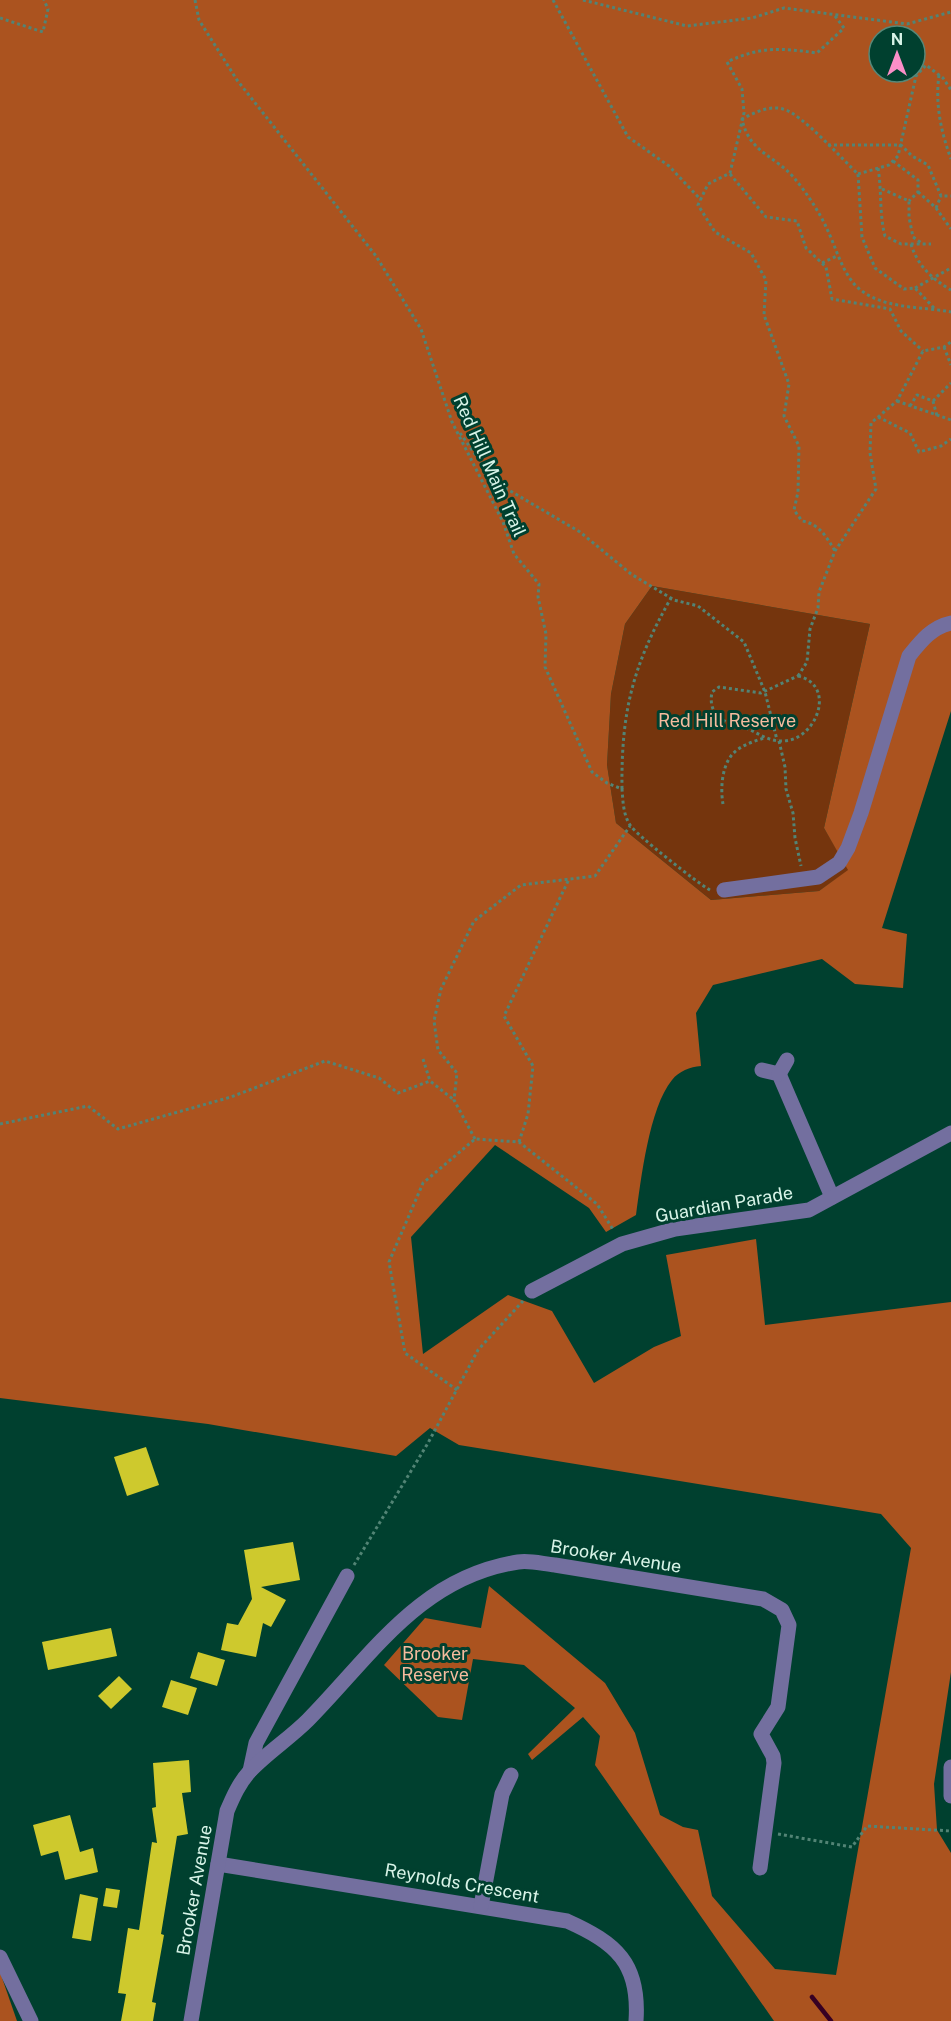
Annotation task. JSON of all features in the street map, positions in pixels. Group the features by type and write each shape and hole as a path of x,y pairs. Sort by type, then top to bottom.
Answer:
{"street":[{"path":"724,890 818,877 839,863 848,848 909,656 922,638 940,625 951,623"},
{"path":"779,1074 787,1060"},
{"path":"762,1070 779,1074"},
{"path":"779,1074 832,1197"},
{"name":"Guardian Parade","path":"532,1291 622,1244 675,1229 808,1210 951,1133"},
{"name":"Brooker Avenue","path":"191,2021 227,1811 237,1790 250,1771 308,1720 401,1618 425,1600 460,1581 491,1568 521,1561 763,1599 782,1610 789,1626 789,1641 778,1707 761,1734 774,1763 760,1868"},
{"name":"Brooker Avenue","path":"250,1771 256,1743 347,1576"},
{"path":"951,1767 951,1796"},
{"path":"481,1906 502,1794 511,1775"},
{"name":"Reynolds Crescent","path":"218,1864 567,1921 611,1944 621,1956 634,1985 636,2021"},
{"path":"0,1957 31,2021"}],"path":[{"path":"0,18 43,32 48,9 44,0"},
{"name":"Red Hill Main Trail","path":"195,0 199,20 237,80 376,256 421,329 452,422 503,522 514,554 539,584 539,608 546,633 545,667 592,772 607,783 622,789"},
{"path":"554,0 628,137 669,166 701,200"},
{"path":"583,0 687,26 752,18 784,8 907,24 951,12"},
{"path":"730,173 742,119 742,89 727,62 752,51 782,48 817,53 844,28 835,16"},
{"path":"858,174 893,161 902,145 916,76 926,65 939,75 951,90"},
{"path":"939,75 936,94 943,139 951,159"},
{"path":"742,119 762,110 784,109 810,128 858,174 862,237 875,268 904,289 915,288 935,279 951,268"},
{"path":"742,119 746,136 794,178 826,226 837,256 856,286 884,302 926,311 934,308"},
{"path":"828,145 902,145 912,156 928,165 941,196 936,208"},
{"path":"893,161 918,180 918,192 909,201 909,217 913,237 924,244"},
{"path":"878,168 882,189 879,213 885,236 901,244 931,244"},
{"path":"730,173 708,184 698,205 715,232 751,253 766,280 764,315 789,384 784,416 799,446 798,492 794,510 802,521 812,523 825,534 835,551"},
{"path":"730,173 766,217 797,221 806,248 826,267 832,299 890,309"},
{"path":"882,189 909,201"},
{"path":"918,192 936,208 951,229"},
{"path":"941,196 951,196"},
{"path":"911,244 915,260 951,290"},
{"path":"822,263 837,256"},
{"path":"915,288 934,308 951,312"},
{"path":"890,309 894,304"},
{"path":"890,309 902,331 923,351"},
{"path":"923,351 944,347 951,342"},
{"path":"944,347 950,362"},
{"path":"798,676 817,687 820,697 818,712 806,734 794,739 778,741 764,738 743,727 727,724 714,713 710,704 712,692 718,687 743,692 765,692 798,676 807,662 810,629 818,608 819,592 835,551 876,489 870,453 871,423 897,401 923,351"},
{"path":"933,401 951,383"},
{"path":"910,406 917,395 933,401 938,411 937,416"},
{"path":"897,401 951,420"},
{"path":"878,417 910,433 919,452 941,446 951,439"},
{"path":"452,422 495,482 580,532 631,574 671,598 698,606 744,642 765,692 786,767 786,789 793,813 803,880"},
{"path":"671,598 649,636 633,677 622,731 624,808 630,826 707,889 724,890"},
{"path":"723,804 721,790 724,771 736,751 764,738"},
{"path":"454,1100 457,1073 438,1050 434,1021 441,989 474,921 521,885 595,876 630,826"},
{"path":"519,1142 528,1114 533,1066 504,1016 569,879"},
{"path":"423,1059 430,1082 454,1100 475,1139"},
{"path":"0,1124 88,1106 118,1129 231,1097 325,1061 379,1078 398,1093 430,1082"},
{"path":"457,1390 405,1353 389,1262 423,1183 475,1139 519,1142 597,1204 622,1244"},
{"path":"347,1576 428,1443 478,1350 532,1291"},
{"path":"764,1831 852,1847 867,1826 951,1831"}],"green space":[{"name":"Brooker Reserve","path":"0,0 951,0 951,711 882,928 907,934 903,988 855,984 822,959 713,985 696,1013 701,1066 689,1068 678,1074 664,1092 657,1108 647,1145 636,1215 606,1232 589,1208 495,1145 411,1237 423,1354 508,1295 552,1311 594,1383 654,1347 681,1336 666,1255 756,1239 765,1325 951,1302 951,1672 934,1784 937,1830 951,1853 951,2021 774,2021 595,1765 600,1736 583,1717 532,1760 528,1754 575,1708 524,1665 473,1659 462,1720 438,1717 384,1665 425,1618 481,1628 489,1586 605,1683 635,1733 660,1815 683,1827 698,1830 712,1896 775,1969 836,1975 911,1548 881,1514 459,1445 430,1428 396,1456 208,1424 0,1398","holes":["652,586 870,624 824,828 848,870 819,891 711,900 616,823 607,765 611,694 625,624"]},
{"name":"Red Hill Reserve","path":"652,586 870,624 824,828 849,870 819,891 711,900 616,823 607,765 611,694 625,624"},
{"path":"0,1972 17,2021 0,2021"}],"building":[{"path":"146,1447 159,1485 127,1496 114,1457"},
{"path":"293,1542 300,1580 261,1587 286,1600 271,1627 263,1623 256,1657 221,1650 227,1623 238,1625 252,1599 244,1550"},
{"path":"111,1628 117,1656 48,1670 42,1642"},
{"path":"198,1652 225,1660 217,1686 190,1678"},
{"path":"119,1676 132,1689 111,1709 98,1696"},
{"path":"171,1680 197,1688 188,1715 162,1707"},
{"path":"189,1760 191,1792 182,1793 188,1834 177,1836 161,1934 164,1935 152,2002 156,2003 153,2021 121,2021 126,1994 118,1993 128,1928 139,1930 152,1842 157,1843 152,1808 156,1807 153,1763"},
{"path":"70,1815 80,1852 93,1848 98,1872 65,1880 58,1851 41,1856 33,1825"},
{"path":"106,1888 120,1890 117,1908 103,1906"},
{"path":"80,1894 98,1898 91,1941 72,1938"}],"waterway":[{"path":"812,1997 831,2021"}]}
